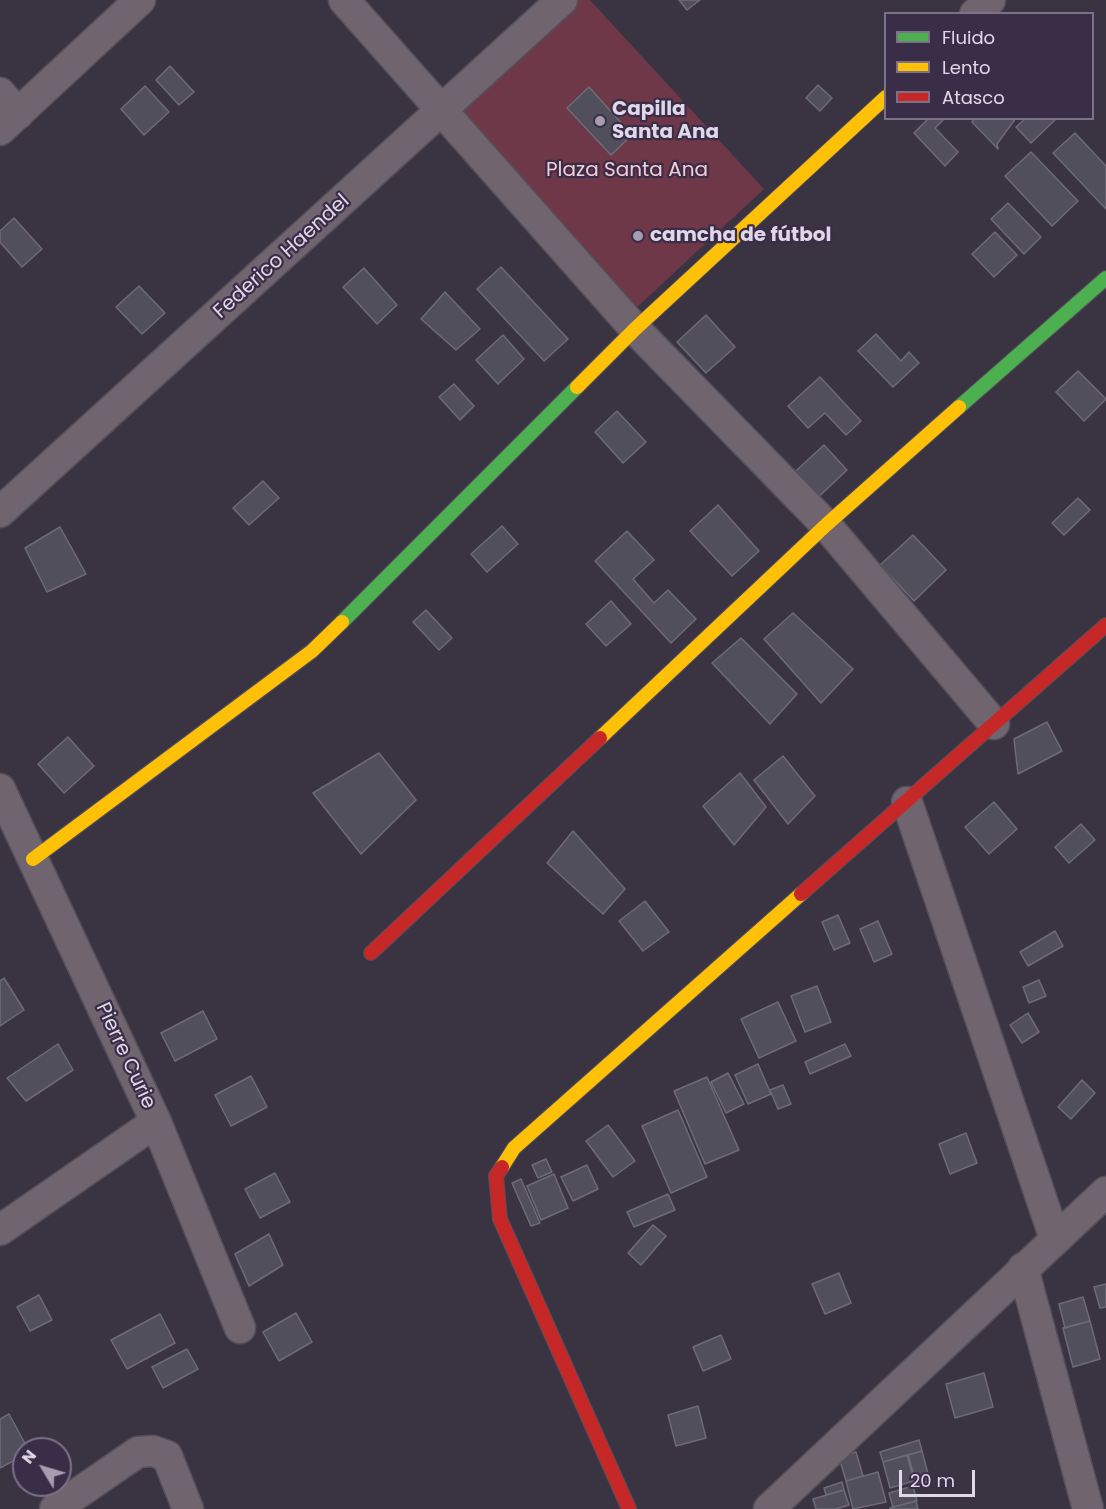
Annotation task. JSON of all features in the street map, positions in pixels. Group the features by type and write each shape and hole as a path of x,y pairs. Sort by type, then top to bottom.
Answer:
{"street":[{"path":"6,113 140,0"},
{"path":"344,0 635,329 826,525 994,724"},
{"name":"Federico Haendel","path":"0,512 562,0"},
{"path":"977,12 990,0"},
{"path":"33,859 312,651 635,329 884,98"},
{"path":"371,953 826,525 1106,278"},
{"path":"628,1509 500,1219 496,1176 514,1148 1106,625"},
{"name":"Pierre Curie","path":"0,789 156,1122 240,1328"},
{"path":"907,802 1055,1239"},
{"path":"0,1230 156,1122"},
{"path":"769,1509 1106,1192"},
{"path":"1023,1268 1088,1509"},
{"path":"55,1509 138,1452 153,1451 166,1456 188,1509"}],"green space":[{"name":"Plaza Santa Ana","path":"577,0 590,0 764,189 633,311 454,111"}],"building":[{"path":"679,0 700,0 687,10"},
{"path":"170,66 194,92 179,105 156,80"},
{"path":"818,85 832,98 820,111 806,98"},
{"path":"145,86 169,112 144,135 121,109"},
{"name":"Capilla Santa Ana","path":"589,87 632,135 611,155 567,108"},
{"path":"927,120 943,120 935,128 958,152 945,166 914,133"},
{"path":"974,120 1015,120 997,144 998,149 972,122"},
{"path":"1024,120 1055,120 1031,143 1016,127"},
{"path":"1075,133 1106,166 1106,209 1053,153"},
{"path":"1031,152 1078,201 1052,226 1005,176"},
{"path":"1008,203 1041,237 1024,254 991,219"},
{"path":"14,218 42,249 22,267 0,242 0,231"},
{"path":"995,232 1017,255 994,277 972,254"},
{"path":"501,267 568,339 544,361 477,289"},
{"path":"364,268 397,305 377,324 343,287"},
{"path":"139,286 165,313 142,334 116,307"},
{"path":"445,292 480,329 456,350 421,319"},
{"path":"706,315 735,347 706,373 677,342"},
{"path":"876,334 901,361 909,352 919,363 893,387 858,351"},
{"path":"503,335 524,359 498,384 476,360"},
{"path":"1078,371 1106,399 1084,421 1056,392"},
{"path":"820,377 861,421 846,435 825,413 808,428 788,406"},
{"path":"454,384 474,406 460,420 439,397"},
{"path":"617,411 646,442 623,463 595,432"},
{"path":"824,445 847,470 810,505 787,479"},
{"path":"263,481 279,498 249,525 233,508"},
{"path":"1078,498 1090,510 1064,535 1052,523"},
{"path":"718,505 759,551 732,576 690,531"},
{"path":"502,526 518,544 487,572 471,554"},
{"path":"60,527 86,574 47,592 25,548"},
{"path":"627,531 654,560 633,579 654,603 668,590 696,619 671,643 595,561"},
{"path":"913,535 946,570 914,601 880,565"},
{"path":"611,601 631,624 606,646 586,624"},
{"path":"426,610 452,638 439,650 413,622"},
{"path":"793,613 853,669 821,703 764,639"},
{"path":"741,638 797,694 770,724 712,663"},
{"path":"1047,722 1062,751 1018,774 1014,739"},
{"path":"68,737 94,766 64,793 38,764"},
{"path":"379,753 416,800 361,854 313,793"},
{"path":"783,756 815,796 788,824 754,780"},
{"path":"740,773 766,807 734,845 703,806"},
{"path":"994,802 1017,829 989,854 965,827"},
{"path":"1081,824 1095,840 1069,863 1055,847"},
{"path":"573,831 625,889 603,914 547,863"},
{"path":"645,901 669,932 643,951 619,921"},
{"path":"838,915 850,943 834,950 822,922"},
{"path":"878,921 892,954 874,962 860,929"},
{"path":"1055,931 1063,946 1028,966 1020,952"},
{"path":"4,978 24,1010 0,1026 0,981"},
{"path":"1039,980 1046,996 1029,1003 1023,987"},
{"path":"817,986 831,1022 805,1032 791,996"},
{"path":"778,1002 796,1041 759,1058 741,1019"},
{"path":"203,1011 217,1039 175,1061 161,1033"},
{"path":"1028,1013 1039,1032 1022,1043 1010,1025"},
{"path":"58,1044 73,1070 26,1101 7,1078"},
{"path":"845,1044 851,1056 810,1074 805,1062"},
{"path":"758,1064 771,1094 748,1104 735,1075"},
{"path":"728,1073 744,1104 726,1113 711,1082"},
{"path":"251,1076 267,1107 231,1126 215,1095"},
{"path":"707,1077 739,1150 705,1164 674,1091"},
{"path":"1082,1080 1095,1093 1071,1119 1058,1107"},
{"path":"783,1085 791,1104 778,1109 770,1090"},
{"path":"678,1110 707,1177 671,1193 642,1126"},
{"path":"608,1125 635,1161 613,1177 586,1141"},
{"path":"966,1133 977,1163 950,1174 939,1144"},
{"path":"546,1159 552,1172 538,1178 532,1165"},
{"path":"587,1165 598,1189 573,1201 561,1177"},
{"path":"275,1173 290,1202 260,1218 245,1189"},
{"path":"554,1174 568,1208 541,1220 527,1186"},
{"path":"521,1179 540,1223 531,1226 512,1183"},
{"path":"668,1194 675,1210 634,1227 627,1212"},
{"path":"653,1225 666,1236 641,1265 628,1253"},
{"path":"269,1234 283,1265 249,1286 235,1254"},
{"path":"839,1273 851,1303 825,1314 812,1284"},
{"path":"1106,1284 1106,1307 1100,1308 1094,1287"},
{"path":"39,1295 52,1320 30,1331 17,1307"},
{"path":"1083,1297 1090,1321 1065,1328 1059,1304"},
{"path":"296,1313 312,1342 279,1361 263,1332"},
{"path":"160,1314 175,1343 127,1369 111,1340"},
{"path":"1090,1321 1100,1359 1073,1367 1063,1328"},
{"path":"721,1335 731,1359 703,1371 693,1347"},
{"path":"187,1349 198,1369 163,1388 152,1367"},
{"path":"984,1373 993,1407 955,1418 946,1384"},
{"path":"698,1406 706,1438 676,1446 668,1415"},
{"path":"9,1414 21,1437 12,1437 12,1462 0,1468 0,1419"},
{"path":"919,1440 922,1451 883,1462 880,1452"},
{"path":"922,1451 930,1481 917,1485 908,1455"},
{"path":"856,1452 863,1476 846,1481 839,1457"},
{"path":"907,1455 914,1481 890,1488 883,1462"},
{"path":"878,1472 886,1502 853,1509 846,1481"},
{"path":"842,1482 844,1490 826,1495 824,1488"},
{"path":"913,1486 917,1501 893,1507 889,1493"},
{"path":"844,1490 849,1505 836,1509 816,1509 813,1499"},
{"path":"916,1501 918,1509 890,1509 890,1508"}],"traffic: fast":[{"path":"959,407 1106,278"},
{"path":"342,622 577,387"}],"traffic: slow":[{"path":"577,387 635,329 884,99"},
{"path":"600,738 826,525 959,407"},
{"path":"33,859 312,651 342,622"},
{"path":"502,1167 514,1148 801,894"}],"traffic: jam":[{"path":"801,894 1106,625"},
{"path":"371,953 600,738"},
{"path":"502,1167 496,1176 500,1219 629,1509"}],"place":[{"name":"Capilla Santa Ana","path":"600,121"},
{"name":"camcha de fútbol","path":"638,236"}]}
